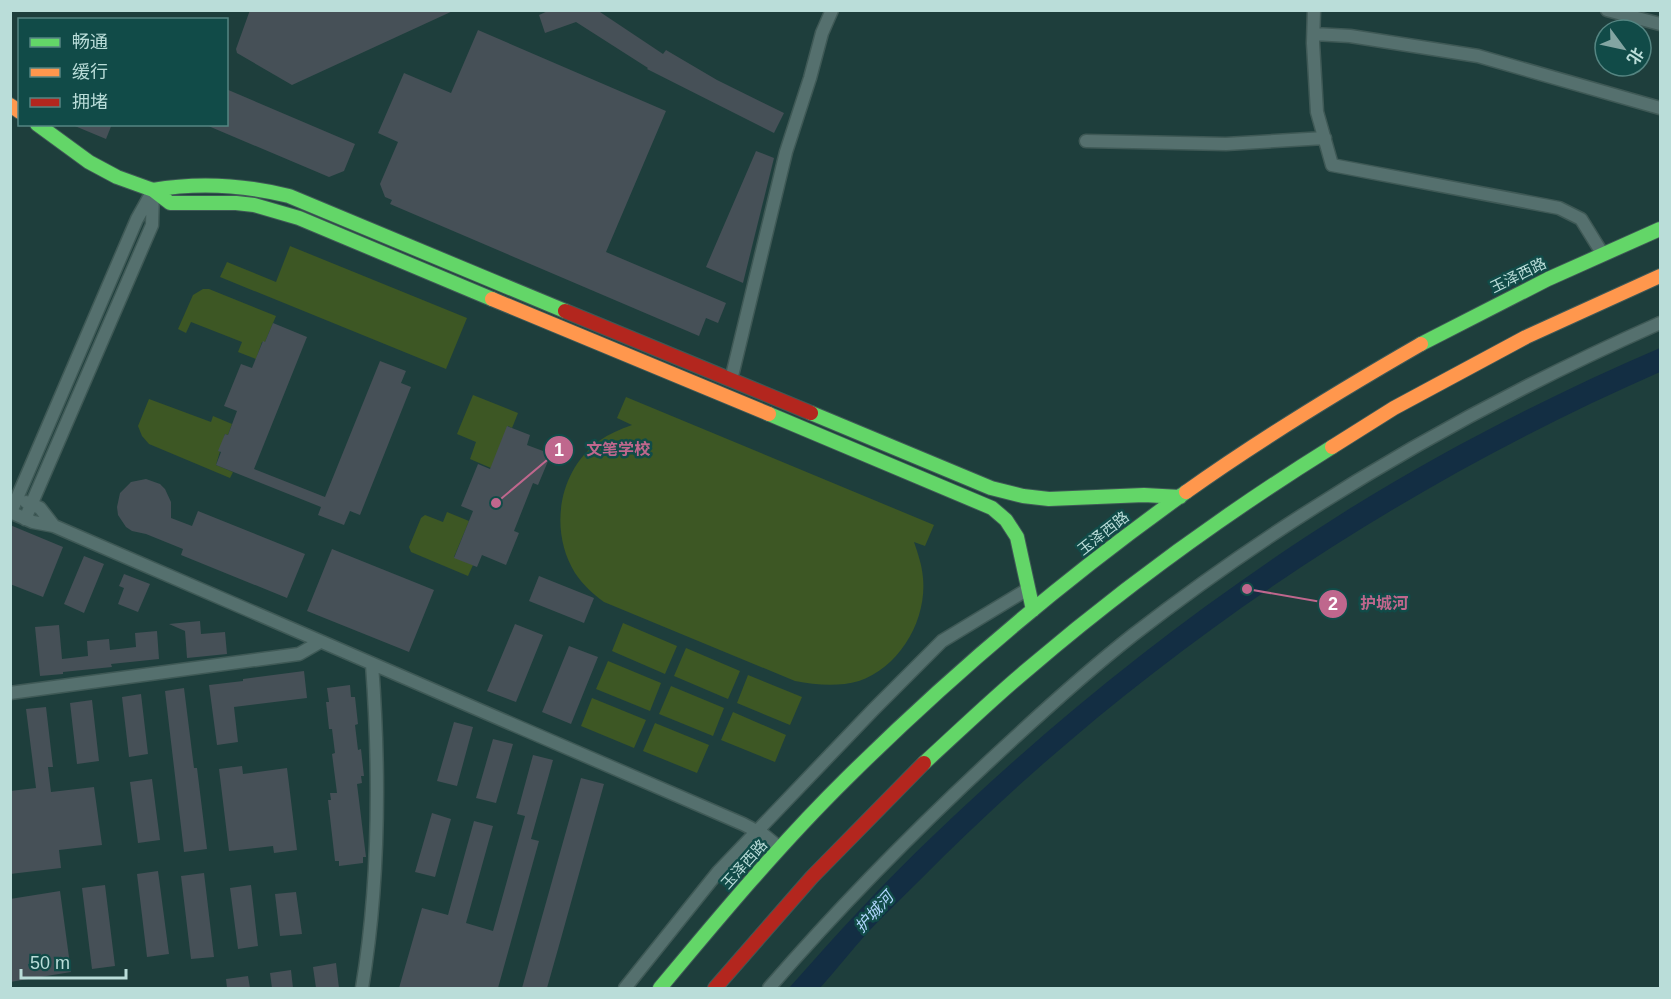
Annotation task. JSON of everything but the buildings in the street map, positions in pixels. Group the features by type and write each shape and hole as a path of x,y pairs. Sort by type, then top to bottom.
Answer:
{"main road":[{"path":"40,126 89,162 117,177 153,190 170,203 254,205 299,218 984,504 1006,520 1017,537 1033,610"},
{"path":"153,190 171,186 237,186 289,196 991,488 1023,496 1049,499 1143,495 1180,497"},
{"name":"玉泽西路","path":"660,988 780,848 847,778 969,664 1105,552 1265,438 1379,368 1489,308 1602,253 1660,229"},
{"path":"715,988 827,861 922,766 1029,670 1116,598 1288,475 1410,400 1555,323 1660,276"}],"street":[{"path":"730,380 786,152 822,33 832,10"},
{"path":"1314,10 1317,112 1332,165 1558,208 1581,219 1602,253"},
{"path":"1607,10 1660,24"},
{"path":"1314,34 1350,36 1478,56 1660,108"},
{"path":"1086,141 1226,144 1325,138"},
{"path":"153,190 137,219 14,496 11,512 33,522 54,526 758,831 780,848"},
{"path":"26,519 152,225 153,190"},
{"path":"770,988 872,877 972,777 1130,637 1181,598 1286,525 1395,457 1561,368 1660,323"},
{"path":"14,496 40,508 54,526"},
{"path":"625,988 718,872 942,641 1028,589"},
{"path":"10,693 299,654 320,642"},
{"path":"362,988 372,911 377,820 376,716 372,664"}],"green space":[{"path":"290,246 467,318 446,369 220,277 227,262 276,282"},
{"path":"203,289 209,289 276,316 256,359 238,352 242,342 191,322 186,333 178,329 193,295"},
{"path":"473,395 518,413 512,428 508,426 491,468 470,459 476,442 457,434"},
{"path":"626,397 934,525 925,546 914,542 923,578 923,594 915,625 908,640 887,665 859,681 843,684 811,684 795,681 604,602 588,589 575,573 567,556 560,521 562,502 574,468 585,454 603,438 632,425 617,418"},
{"path":"149,399 211,422 213,416 232,424 228,435 225,434 216,465 233,472 230,478 149,444 142,436 138,426"},
{"path":"447,512 469,521 454,557 473,565 468,576 411,552 409,547 421,518 425,515 443,522"},
{"path":"623,623 677,646 665,674 612,651"},
{"path":"686,648 740,671 728,699 674,676"},
{"path":"608,661 661,683 650,711 596,689"},
{"path":"748,675 802,697 790,725 737,703"},
{"path":"671,686 724,708 713,736 659,714"},
{"path":"592,698 646,720 634,748 581,726"},
{"path":"733,712 786,735 775,762 721,740"},
{"path":"655,723 709,745 697,773 643,751"}],"water":[{"path":"1660,348 1660,372 1558,420 1458,472 1360,529 1266,591 1175,657 1086,727 1001,801 874,925 820,988 789,988 898,870 984,788 1083,702 1187,620 1294,545 1425,464 1541,403"}],"traffic: fast":[{"path":"40,126 89,162 117,177 153,190 170,203 254,205 299,218 492,299"},
{"path":"153,190 204,185 255,189 289,196 565,311"},
{"path":"1421,344 1548,279 1660,229"},
{"path":"811,413 991,488 1023,496 1049,499 1144,495 1180,497"},
{"path":"769,414 992,508 1006,520 1017,537 1033,610"},
{"path":"924,763 1015,680 1138,580 1253,498 1332,447"},
{"path":"660,988 774,854 887,739 1010,628 1096,559 1186,492"}],"traffic: slow":[{"path":"10,105 18,111"},
{"path":"1332,447 1394,408 1526,337 1660,276"},
{"path":"492,299 769,414"},
{"path":"1186,492 1302,415 1421,344"}],"traffic: jam":[{"path":"565,311 811,413"},
{"path":"715,988 812,877 924,763"}],"place":[{"name":"文笔学校","path":"496,503"},
{"name":"护城河","path":"1247,589"}]}
